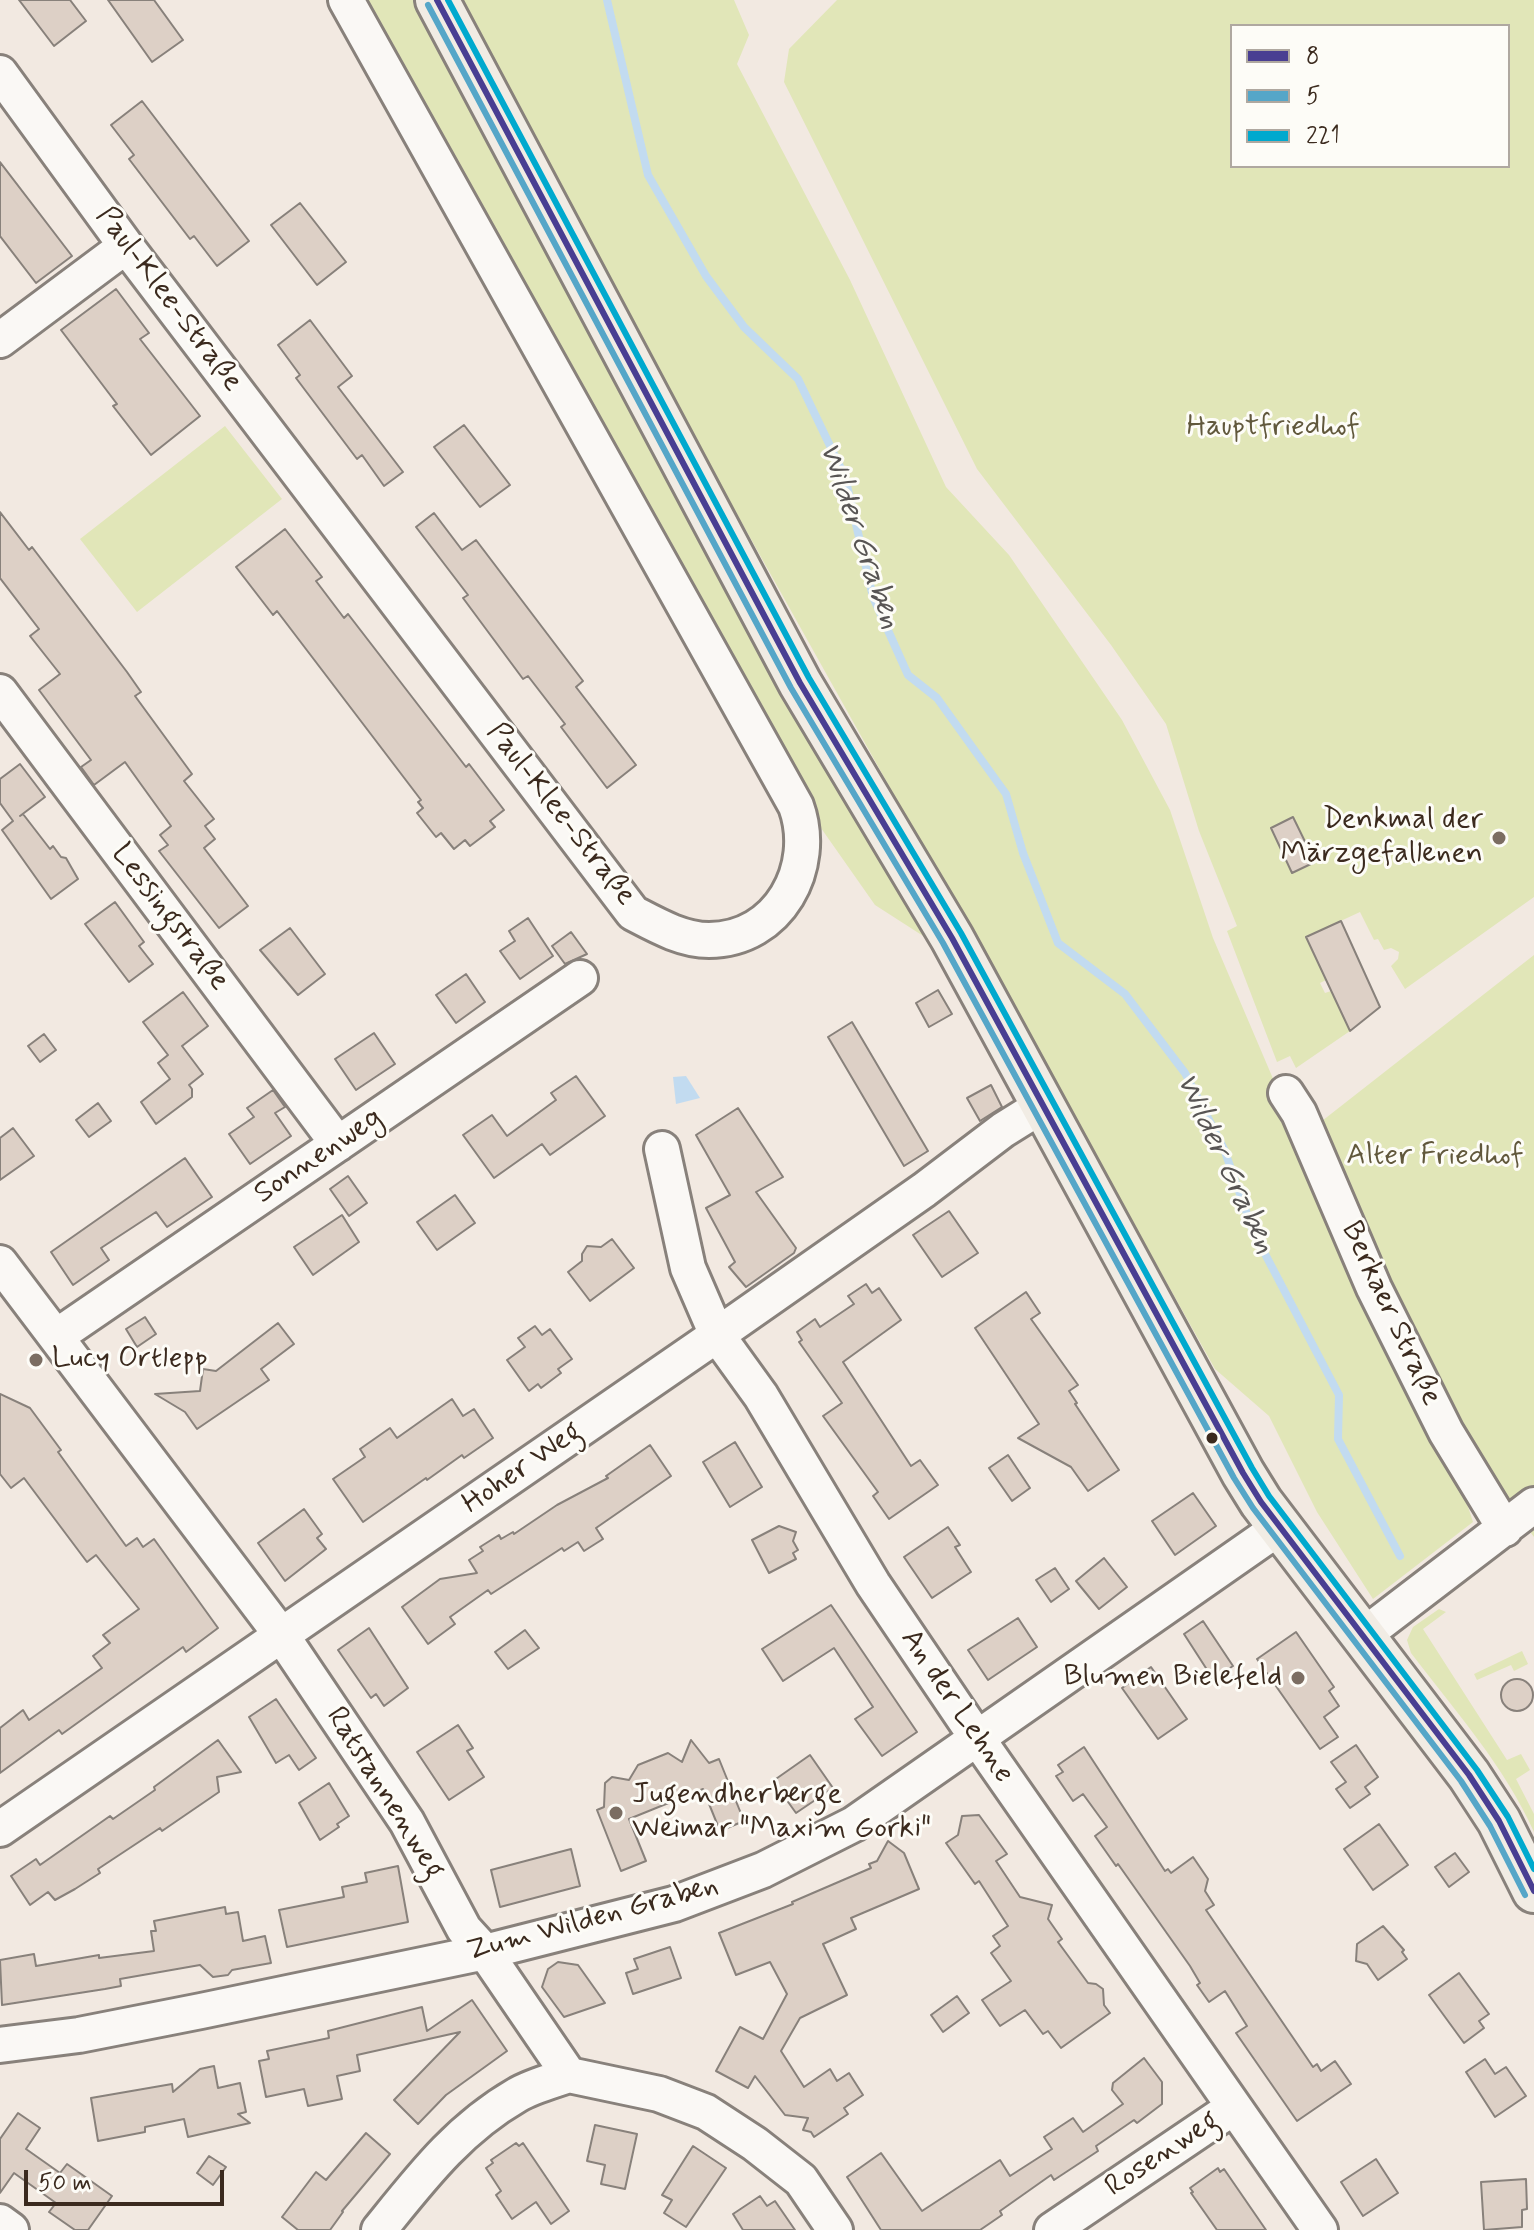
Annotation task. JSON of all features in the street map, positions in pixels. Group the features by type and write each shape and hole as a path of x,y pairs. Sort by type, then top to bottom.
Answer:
{"main road":[{"path":"437,0 800,683 952,938 1243,1473 1280,1527 1469,1775 1499,1821 1534,1891"}],"street":[{"name":"Paul-Klee-Straße","path":"0,73 126,246 633,913 690,938 711,940 754,928 774,912 791,891 800,867 804,837 796,806 346,0"},
{"path":"0,340 126,246"},
{"name":"Lessingstraße","path":"0,692 338,1144"},
{"name":"Sonnenweg","path":"57,1336 580,978"},
{"name":"Berkaer Straße","path":"1286,1093 1299,1113 1374,1288 1426,1393 1505,1529"},
{"name":"Hoher Weg","path":"1,1827 717,1335 924,1190 1003,1130 1043,1105"},
{"name":"An der Lehne","path":"662,1149 688,1268 717,1335 761,1396 873,1584 1320,2230"},
{"name":"Ratstannenweg","path":"0,1263 282,1636 407,1822 464,1929 485,1952 569,2075"},
{"path":"1364,1635 1534,1505"},
{"name":"Zum Wilden Graben","path":"0,2045 79,2035 485,1952 674,1904 763,1870 854,1824 1280,1527"},
{"path":"379,2230 433,2161 477,2121 519,2093 569,2075 659,2094 706,2112 755,2144 801,2180 835,2230"},
{"name":"Rosenweg","path":"1052,2230 1234,2107"},
{"path":"0,2222 11,2230"}],"green space":[{"path":"356,0 420,0 931,941 875,905 802,801"},
{"path":"460,0 734,0 749,35 737,64 850,280 946,487 1009,555 1122,720 1170,810 1213,938 1280,1095 1459,1479 1473,1522 1373,1599 1317,1512 1269,1416 1215,1369 629,321"},
{"name":"Hauptfriedhof","path":"837,0 1534,0 1534,897 1405,989 1391,966 1398,959 1399,952 1391,948 1384,950 1378,939 1374,940 1360,912 1306,937 1326,980 1320,983 1325,993 1331,991 1350,1031 1296,1068 1290,1056 1277,1062 1227,931 1237,926 1199,831 1166,724 1111,645 977,469 784,82 789,49"},
{"path":"225,426 282,499 137,612 80,539"},
{"name":"Alter Friedhof","path":"1534,955 1534,1537 1452,1429 1313,1128"},
{"path":"1439,1609 1446,1612 1423,1629 1507,1760 1521,1754 1530,1770 1516,1779 1534,1814 1534,1832 1494,1761 1411,1653 1407,1640 1413,1627"},
{"path":"1522,1651 1528,1664 1514,1671 1511,1665 1477,1680 1474,1674"}],"water":[{"path":"686,1076 700,1098 676,1104 673,1077"}],"building":[{"path":"19,0 70,0 86,21 54,46"},
{"path":"108,0 154,0 183,40 152,62"},
{"path":"142,101 249,241 217,266 194,236 190,239 129,159 134,155 111,125"},
{"path":"0,162 72,256 36,283 0,236"},
{"path":"300,203 346,262 317,285 271,225"},
{"path":"116,289 149,333 140,339 200,416 151,455 61,330"},
{"path":"310,320 352,376 338,387 403,472 384,486 362,455 357,459 296,378 300,375 278,345"},
{"path":"464,425 510,485 480,507 434,447"},
{"path":"0,512 29,550 32,547 127,672 141,692 135,696 192,774 184,781 214,819 205,826 215,839 204,848 248,906 219,928 159,851 168,845 160,835 171,826 125,762 94,785 81,767 91,760 39,690 60,674 30,636 39,629 0,578"},
{"path":"434,513 462,550 476,540 583,681 576,687 636,765 607,788 561,727 565,724 528,676 523,679 463,598 468,595 416,527"},
{"path":"285,529 322,577 316,581 344,618 348,614 466,767 469,764 504,810 490,821 495,827 470,846 465,840 454,849 441,833 436,837 417,813 423,808 418,802 421,800 277,611 273,615 236,567"},
{"path":"20,764 45,797 20,816 23,814 50,849 53,846 61,857 66,858 78,879 51,899 2,830 13,821 0,803 0,779"},
{"path":"1293,817 1315,862 1292,873 1271,828"},
{"path":"115,902 144,942 139,946 153,964 129,982 85,924"},
{"path":"528,918 553,956 520,979 500,951 515,941 509,931"},
{"path":"1341,921 1380,1007 1350,1031 1306,937"},
{"path":"290,928 325,974 298,995 260,950"},
{"path":"571,932 587,954 565,964 552,946"},
{"path":"466,974 485,1002 456,1023 436,995"},
{"path":"938,990 952,1014 929,1027 916,1003"},
{"path":"183,992 208,1026 182,1046 203,1074 189,1085 192,1097 156,1124 141,1102 170,1079 158,1063 168,1055 143,1022"},
{"path":"852,1022 928,1151 904,1166 828,1037"},
{"path":"374,1033 395,1064 356,1090 335,1059"},
{"path":"44,1034 56,1050 40,1062 28,1046"},
{"path":"576,1076 605,1116 550,1155 542,1144 494,1178 463,1135 492,1115 507,1136 556,1100 551,1093"},
{"path":"991,1085 1002,1107 980,1121 967,1098"},
{"path":"273,1090 285,1107 275,1113 291,1136 250,1164 229,1134 254,1117 247,1108"},
{"path":"98,1103 111,1121 89,1137 76,1120"},
{"path":"738,1108 783,1177 756,1192 796,1248 794,1253 746,1287 729,1267 735,1262 706,1208 730,1195 696,1135"},
{"path":"13,1128 34,1156 0,1180 0,1138"},
{"path":"185,1158 212,1197 167,1227 156,1212 101,1248 109,1260 73,1285 51,1252"},
{"path":"348,1176 367,1203 349,1216 330,1189"},
{"path":"455,1195 475,1223 437,1250 417,1222"},
{"path":"949,1211 978,1253 942,1277 913,1235"},
{"path":"342,1215 359,1242 313,1275 294,1247"},
{"path":"612,1239 634,1268 590,1301 568,1272 582,1261 587,1246 601,1247"},
{"path":"866,1284 872,1293 879,1288 901,1320 843,1362 911,1466 920,1460 938,1485 889,1519 873,1496 878,1492 823,1416 842,1403 799,1342 802,1340 797,1332 815,1319 820,1327 854,1304 848,1296"},
{"path":"1026,1292 1040,1313 1031,1319 1078,1385 1069,1391 1075,1404 1119,1470 1088,1491 1071,1467 1018,1438 1039,1424 975,1328"},
{"path":"145,1317 156,1334 137,1347 126,1329"},
{"path":"278,1323 294,1344 261,1369 269,1380 197,1429 185,1412 155,1394 200,1391 203,1369 216,1371"},
{"path":"535,1326 542,1335 550,1329 572,1359 558,1369 561,1373 541,1388 538,1384 529,1391 507,1360 525,1347 518,1338"},
{"path":"0,1394 30,1408 126,1546 137,1538 143,1547 154,1539 218,1628 186,1652 183,1647 62,1734 59,1730 0,1773 0,1728 23,1710 29,1720 102,1668 93,1656 110,1643 103,1635 139,1609 96,1555 87,1562 24,1478 11,1488 0,1474"},
{"path":"452,1399 463,1416 474,1409 493,1438 426,1478 363,1522 333,1479 365,1457 360,1449 390,1428 397,1438"},
{"path":"735,1442 762,1487 730,1507 703,1462"},
{"path":"650,1445 671,1476 596,1528 603,1539 584,1551 578,1542 564,1551 562,1548 491,1594 488,1590 450,1617 455,1624 428,1644 402,1607 440,1579 477,1573 469,1560 483,1551 480,1547 499,1535 501,1539 514,1534 557,1505 608,1478 606,1476"},
{"path":"1008,1455 1030,1488 1012,1501 989,1468"},
{"path":"1193,1493 1216,1526 1175,1555 1152,1521"},
{"path":"304,1509 322,1534 317,1538 326,1549 285,1581 258,1543"},
{"path":"779,1526 796,1532 793,1541 798,1550 793,1553 796,1559 769,1573 752,1540"},
{"path":"948,1527 960,1545 955,1547 971,1572 932,1598 904,1557"},
{"path":"1104,1558 1127,1587 1099,1609 1076,1581"},
{"path":"1055,1568 1069,1589 1051,1602 1036,1580"},
{"path":"831,1605 917,1732 882,1756 855,1719 873,1707 834,1648 783,1681 762,1649"},
{"path":"1018,1618 1037,1647 988,1680 968,1650"},
{"path":"1203,1621 1233,1666 1213,1679 1184,1634"},
{"path":"369,1628 408,1688 384,1706 376,1694 371,1698 338,1650"},
{"path":"525,1630 539,1648 508,1669 495,1652"},
{"path":"1296,1632 1334,1687 1329,1691 1339,1706 1324,1717 1338,1737 1320,1749 1257,1659"},
{"path":"1151,1667 1187,1719 1158,1739 1122,1688"},
{"path":"1517,1679 1528,1684 1533,1695 1528,1706 1517,1711 1506,1706 1501,1695 1506,1684"},
{"path":"276,1699 316,1758 299,1770 289,1755 276,1763 249,1717"},
{"path":"458,1725 473,1748 467,1751 484,1777 449,1800 417,1752"},
{"path":"218,1740 241,1772 217,1777 219,1792 98,1869 100,1873 75,1889 55,1900 48,1892 30,1905 11,1876 36,1859 40,1865 110,1816 113,1819"},
{"name":"Jugendherberge Weimar \"Maxim Gorki\"","path":"691,1740 709,1763 719,1759 744,1821 720,1831 703,1789 629,1819 646,1861 621,1871 597,1810 604,1807 605,1783 612,1777 629,1780 638,1765 668,1753 682,1762"},
{"path":"1356,1745 1378,1777 1365,1787 1370,1794 1350,1808 1336,1789 1346,1782 1331,1762"},
{"path":"1084,1747 1165,1871 1168,1869 1171,1873 1193,1857 1208,1879 1205,1891 1214,1905 1206,1910 1313,2067 1317,2064 1321,2071 1335,2061 1351,2084 1297,2121 1236,2033 1247,2026 1225,1991 1209,2002 1197,1985 1200,1983 1190,1966 1095,1836 1107,1827 1083,1794 1073,1801 1056,1776 1063,1772 1058,1765"},
{"path":"810,1755 833,1788 796,1813 773,1781"},
{"path":"329,1783 349,1816 320,1840 299,1803"},
{"path":"979,1815 1007,1854 996,1861 1020,1897 1052,1905 1048,1919 1062,1939 1058,1942 1088,1983 1103,1989 1104,2005 1110,2013 1061,2048 1048,2031 1043,2034 1025,2010 1000,2026 982,2000 1011,1981 991,1953 1000,1946 993,1936 1008,1926 979,1881 975,1884 946,1843 958,1835 962,1816"},
{"path":"1379,1824 1408,1865 1373,1890 1344,1849"},
{"path":"888,1841 904,1853 919,1889 851,1918 856,1929 823,1944 847,1995 800,2018 781,2051 804,2087 830,2069 837,2081 849,2073 863,2095 844,2108 848,2114 814,2137 811,2132 803,2130 808,2118 785,2115 755,2076 748,2088 716,2071 740,2027 763,2039 787,1994 770,1962 736,1975 719,1933 793,1904 871,1868 869,1864 877,1861"},
{"path":"571,1849 580,1886 500,1907 491,1870"},
{"path":"1455,1853 1469,1872 1449,1887 1435,1867"},
{"path":"398,1866 408,1922 287,1947 279,1910 344,1897 342,1887 367,1882 365,1873"},
{"path":"225,1907 226,1914 238,1912 243,1941 265,1936 271,1963 213,1977 200,1965 120,1979 121,1986 2,2005 0,1960 34,1954 36,1966 99,1955 99,1958 154,1951 151,1931 156,1931 154,1921"},
{"path":"1383,1926 1404,1950 1402,1952 1407,1959 1378,1980 1367,1964 1356,1961 1357,1944"},
{"path":"670,1947 681,1978 633,1994 626,1973 638,1969 634,1959"},
{"path":"558,1962 578,1965 605,2003 564,2017 542,1987 548,1969"},
{"path":"1459,1973 1489,2014 1479,2021 1484,2028 1464,2043 1429,1995"},
{"path":"957,1996 969,2013 943,2032 931,2015"},
{"path":"472,2000 507,2051 446,2095 418,2124 394,2100 460,2032 357,2055 360,2071 337,2076 342,2099 308,2106 304,2089 266,2097 259,2061 269,2059 267,2051 329,2038 328,2031 422,2007 427,2031"},
{"path":"1144,2058 1162,2082 1162,2104 1137,2123 1134,2120 1096,2146 1098,2151 1054,2180 1051,2175 1000,2211 1002,2215 980,2230 881,2230 847,2177 881,2153 922,2211 1000,2160 1010,2176 1052,2149 1044,2137 1073,2118 1083,2132 1123,2104 1112,2090 1113,2083"},
{"path":"1485,2059 1495,2074 1506,2067 1526,2096 1495,2117 1466,2072"},
{"path":"214,2066 218,2088 240,2083 246,2112 238,2114 250,2123 188,2137 184,2119 145,2127 145,2132 98,2141 91,2098 172,2084 173,2092 200,2069"},
{"path":"18,2113 40,2128 26,2149 60,2173 67,2164 112,2196 88,2230 75,2230 49,2212 56,2203 14,2173 0,2193 0,2139"},
{"path":"595,2125 637,2134 625,2189 601,2184 605,2165 587,2161"},
{"path":"366,2133 390,2154 330,2230 298,2230 282,2217 316,2172 326,2180"},
{"path":"516,2143 519,2146 523,2143 569,2211 551,2224 536,2202 512,2219 496,2195 501,2191 486,2168 493,2163 491,2160"},
{"path":"693,2146 726,2168 686,2227 664,2213 672,2200 662,2195"},
{"path":"209,2156 226,2167 213,2185 197,2173"},
{"path":"1376,2159 1398,2193 1363,2216 1341,2182"},
{"path":"1218,2168 1220,2172 1224,2169 1266,2230 1217,2230 1190,2188"},
{"path":"1526,2179 1527,2209 1522,2210 1522,2227 1484,2230 1481,2182"},
{"path":"760,2196 767,2206 775,2201 795,2230 743,2230 733,2214"}],"waterway":[{"name":"Wilder Graben","path":"607,0 648,175 706,276 744,327 798,379 845,477 873,597 908,675 937,698 1006,794 1023,853 1058,943 1125,994 1185,1073 1224,1149 1253,1231 1339,1395 1338,1439 1400,1556"}],"transit line":[{"name":"8","path":"437,0 800,683 952,938 1243,1473 1261,1502 1469,1775 1499,1821 1534,1891"},
{"name":"221","path":"448,0 809,678 961,933 1252,1468 1269,1496 1477,1770 1508,1817 1534,1869"},
{"name":"5","path":"428,5 791,688 943,943 1234,1478 1253,1508 1461,1781 1490,1826 1525,1895"}],"place":[{"name":"Denkmal der Märzgefallenen","path":"1499,838"},
{"name":"Lucy Ortlepp","path":"36,1360"},
{"name":"Blumen Bielefeld","path":"1298,1678"},
{"name":"Jugendherberge Weimar \"Maxim Gorki\"","path":"616,1813"}]}
